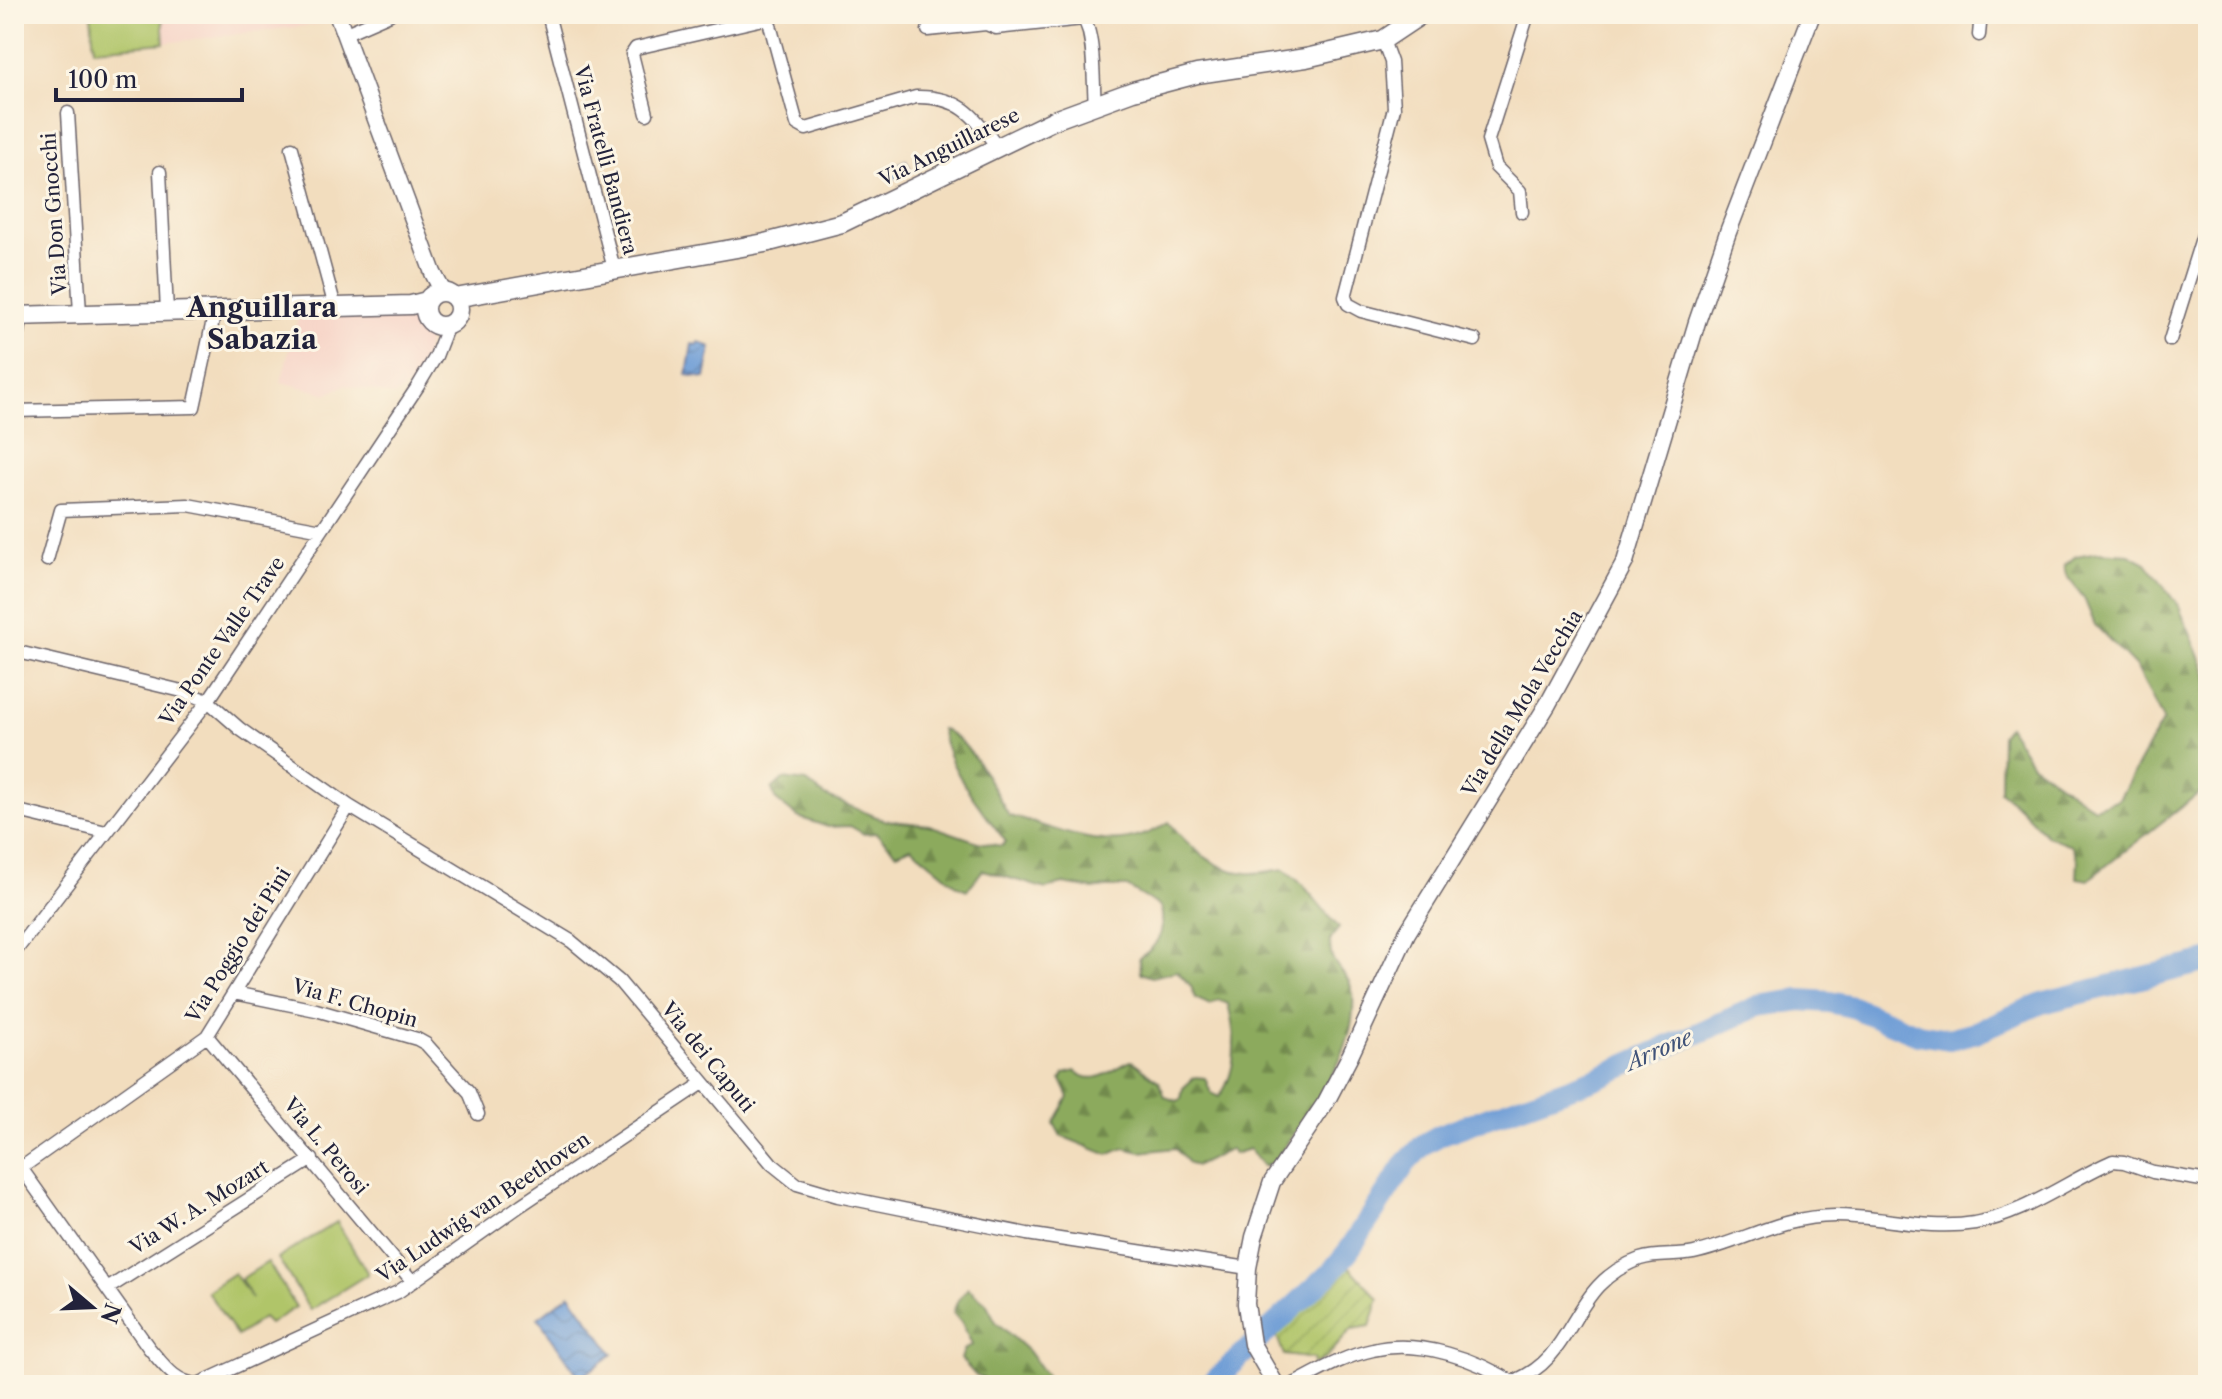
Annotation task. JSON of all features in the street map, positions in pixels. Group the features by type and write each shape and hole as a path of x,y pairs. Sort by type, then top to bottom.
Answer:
{"main road":[{"name":"Via Anguillarese","path":"18,315 335,307 438,311 485,292 765,243 842,223 1054,120 1133,91 1197,74 1306,58 1383,40 1398,21 1422,14"}],"street":[{"path":"337,14 433,273 438,311"},
{"path":"344,34 390,14"},
{"name":"Via Fratelli Bandiera","path":"548,14 614,269"},
{"path":"1522,212 1520,191 1496,167 1488,140 1528,14"},
{"name":"Via della Mola Vecchia","path":"1276,1385 1255,1352 1249,1335 1246,1304 1254,1237 1272,1182 1326,1102 1407,933 1462,839 1548,704 1625,562 1697,322 1728,232 1812,14"},
{"path":"1979,35 1981,14"},
{"path":"647,114 632,54 636,48 767,16 797,124 801,128 916,97 935,97 967,110 981,123 997,147"},
{"path":"928,30 986,24 996,28 1083,19 1087,24 1090,43 1095,105"},
{"path":"1383,40 1391,62 1394,108 1345,297 1348,304 1361,311 1475,340"},
{"name":"Via Don Gnocchi","path":"68,113 80,313"},
{"path":"292,148 335,307"},
{"path":"160,172 167,311"},
{"path":"2170,340 2208,219"},
{"path":"14,411 194,407 215,311"},
{"name":"Via Ponte Valle Trave","path":"14,953 208,701 418,386 438,311"},
{"path":"14,360 18,315"},
{"path":"47,560 61,510 188,505 322,530"},
{"path":"14,651 182,691 208,701"},
{"name":"Via dei Caputi","path":"208,701 240,729 349,806 571,941 619,981 772,1164 797,1184 838,1196 1027,1234 1248,1268"},
{"name":"Via Poggio dei Pini","path":"16,1166 207,1036 349,806"},
{"path":"14,810 106,832"},
{"name":"Via F. Chopin","path":"234,993 316,1010 417,1039 426,1044 469,1092 478,1114"},
{"name":"Via L. Perosi","path":"207,1036 413,1282"},
{"name":"Via Ludwig van Beethoven","path":"16,1166 149,1348 182,1381 198,1384 398,1292 703,1083"},
{"name":"Via W. A. Mozart","path":"107,1289 312,1159"},
{"path":"1292,1385 1362,1353 1398,1347 1454,1357 1514,1383 1534,1373 1548,1360 1598,1284 1619,1269 1648,1257 1697,1253 1768,1227 1816,1217 1859,1217 1936,1225 1984,1221 2046,1197 2113,1161 2153,1172 2208,1181"}],"shaded area":[{"path":"162,14 324,14 328,23 164,43"},
{"path":"382,313 417,320 428,338 426,356 409,385 395,396 345,385 328,394 281,382 298,318"}],"green space":[{"path":"91,14 162,14 164,43 94,49"},
{"path":"2098,552 2129,554 2146,563 2179,607 2208,676 2208,786 2088,880 2077,878 2078,861 2071,845 2047,836 2000,791 2001,735 2008,726 2032,764 2094,808 2119,799 2163,720 2137,668 2095,625 2084,598 2066,575 2064,566 2076,556"},
{"path":"941,729 971,753 1009,816 1071,834 1109,840 1148,833 1169,822 1193,848 1223,867 1251,873 1284,869 1303,885 1339,928 1330,939 1330,948 1334,962 1350,983 1353,995 1347,1041 1327,1084 1274,1162 1263,1166 1249,1149 1234,1154 1231,1149 1197,1166 1189,1164 1175,1148 1141,1152 1124,1148 1108,1155 1061,1136 1054,1123 1069,1097 1061,1080 1064,1074 1075,1071 1082,1076 1096,1077 1131,1061 1159,1081 1165,1097 1177,1101 1181,1099 1183,1088 1195,1077 1205,1078 1211,1093 1219,1097 1225,1087 1234,1052 1228,1004 1219,1000 1210,1005 1195,998 1191,986 1177,971 1152,977 1140,973 1139,958 1152,948 1159,937 1161,907 1127,887 1093,889 1063,884 1046,889 983,870 967,890 911,847 897,853 876,833 864,834 850,826 828,827 798,817 775,799 772,789 783,779 807,782 825,796 884,820 929,825 978,842 1002,846 1006,842 951,761"},
{"path":"337,1222 368,1274 310,1310 278,1258"},
{"path":"268,1262 296,1307 269,1324 263,1318 237,1336 207,1291 234,1273 252,1299 241,1279"},
{"path":"1346,1263 1379,1299 1370,1326 1352,1329 1326,1358 1313,1365 1314,1359 1284,1355 1276,1334"},
{"path":"968,1288 986,1303 996,1322 1028,1351 1050,1385 993,1385 992,1381 976,1376 961,1359 964,1350 972,1345 962,1322 953,1313"}],"water":[{"path":"906,160 911,171 891,181 885,170"},
{"path":"699,342 711,347 705,378 687,375 692,344"},
{"path":"570,1294 613,1354 580,1378 538,1318"}],"waterway":[{"name":"Arrone","path":"1210,1385 1331,1272 1406,1163 1424,1144 1442,1134 1595,1079 1759,1006 1800,1000 1830,1002 1852,1007 1918,1034 1949,1039 1976,1032 2042,1003 2208,961"}],"district":[{"name":"Anguillara Sabazia","path":"262,323"}]}
